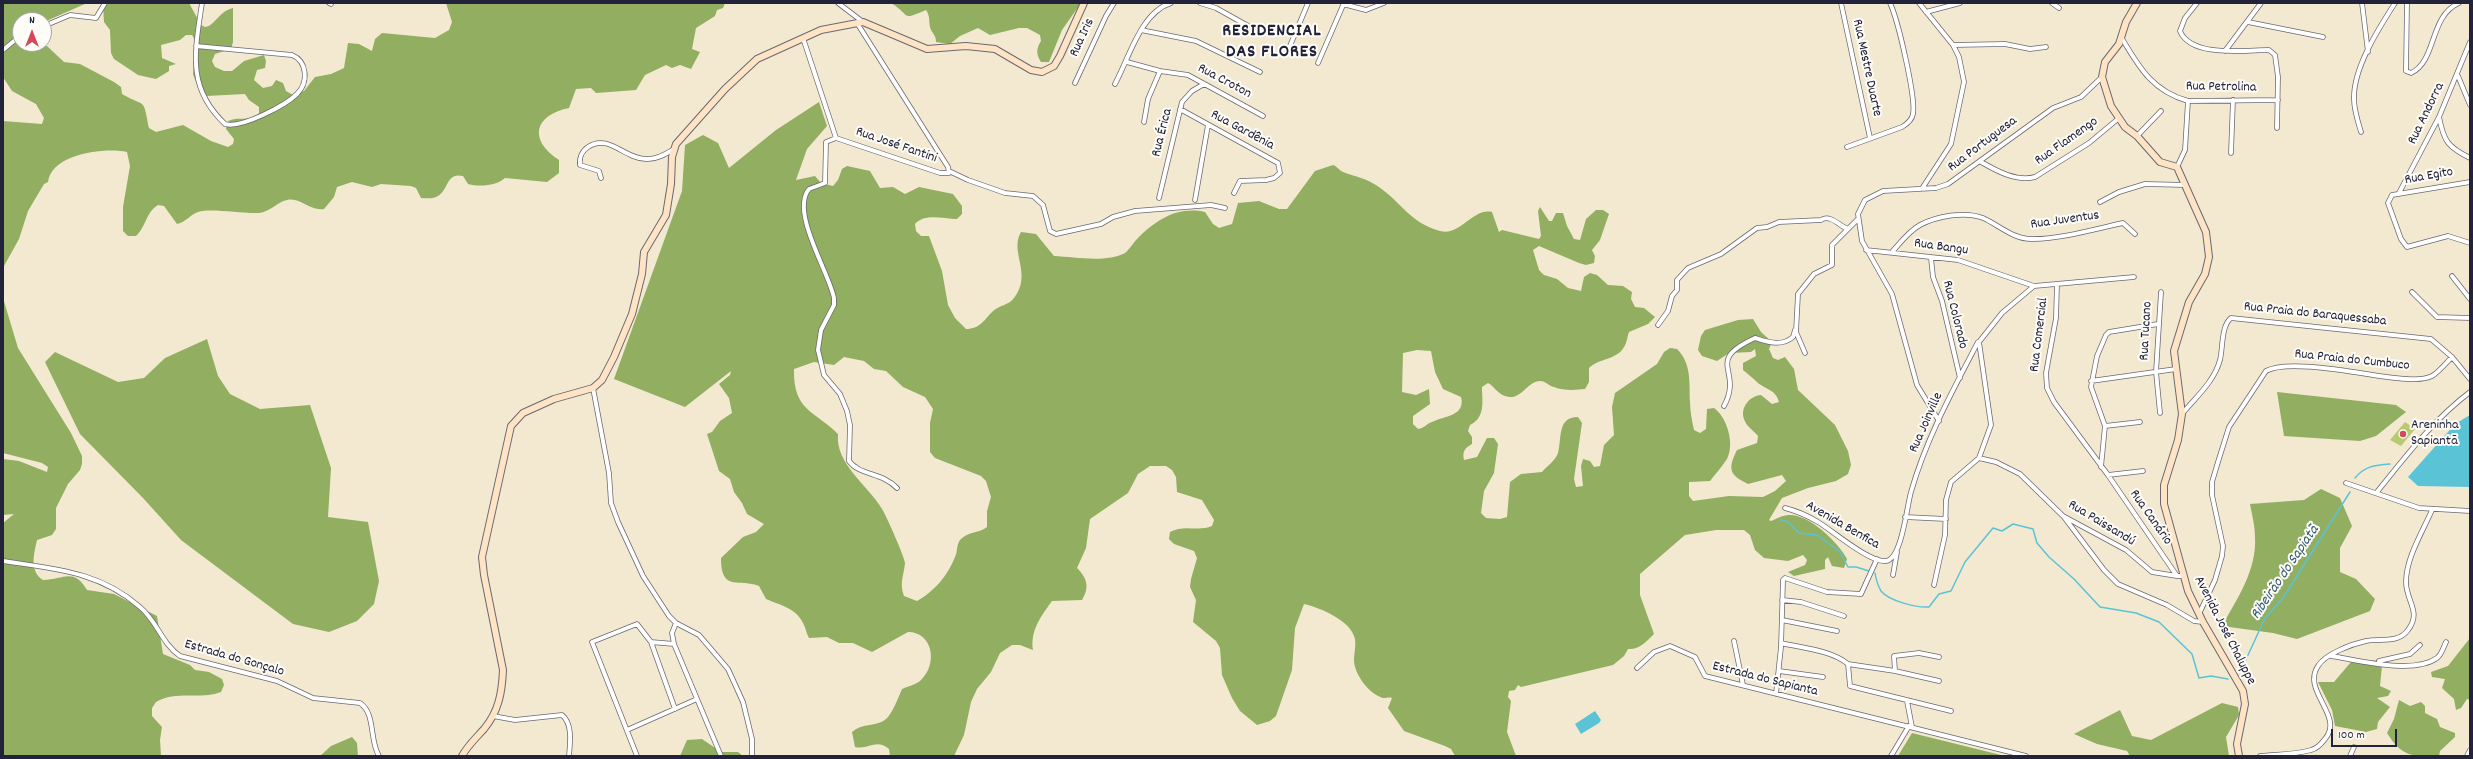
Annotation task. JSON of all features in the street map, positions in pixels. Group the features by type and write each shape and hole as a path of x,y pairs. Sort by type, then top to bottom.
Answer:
{"street":[{"path":"52,23 70,15 96,18 105,3"},
{"path":"196,46 292,55 297,57 303,65 305,76 304,82 298,94 254,119 232,125 225,124 202,93 194,65 196,46 202,3"},
{"name":"Rua José Fantini","path":"802,38 836,138 944,174 949,171 860,22 838,3"},
{"path":"602,178 599,171 580,165 579,160 584,150 595,142 605,142 636,157 646,160 663,156 674,148 725,89 753,62 802,38 834,26 860,22 927,48 966,46 995,49 1031,70 1042,72 1054,66 1084,3"},
{"name":"Rua Iris","path":"1075,83 1106,16 1114,3"},
{"path":"1115,84 1127,62 1141,30 1150,15 1161,4 1171,3"},
{"path":"1200,3 1216,8 1250,26"},
{"path":"1288,53 1308,3"},
{"path":"1318,63 1344,3 1366,10 1384,3"},
{"name":"Rua Mestre Duarte","path":"1841,3 1870,138"},
{"path":"1847,147 1902,127 1909,122 1913,115 1913,100 1900,33 1890,3"},
{"path":"1919,3 1953,45 1959,57 1964,82 1955,134 1941,162 1923,187"},
{"path":"1926,12 1960,3"},
{"path":"2052,3 2059,8"},
{"path":"2137,3 2126,22 2119,44 2105,62 2102,77 2111,106 2119,118 2160,162 2177,166 2185,150 2188,101"},
{"path":"2197,3 2181,25 2180,31 2182,37 2196,46 2225,51 2269,50 2273,52 2277,60 2277,128"},
{"path":"2225,51 2261,3"},
{"path":"2362,3 2368,52"},
{"path":"2361,132 2356,114 2355,88 2360,66 2395,3"},
{"path":"2407,3 2406,71 2411,73 2415,71 2427,55 2446,11 2459,3"},
{"path":"2248,22 2323,37"},
{"path":"1141,30 1196,41 1260,72"},
{"name":"Rua Petrolina","path":"2121,36 2146,75 2156,87 2188,101 2278,100"},
{"name":"Rua Andorra","path":"2399,194 2439,117 2458,76 2470,42"},
{"path":"3,50 12,43"},
{"path":"1953,45 2005,44 2030,49 2046,47"},
{"name":"Rua Croton","path":"1127,62 1160,71 1188,75 1263,116"},
{"path":"1144,122 1148,99 1160,71"},
{"path":"2458,76 2470,105"},
{"name":"Rua Portuguesa","path":"1796,325 1798,294 1815,273 1832,265 1831,247 1858,218 1862,205 1870,197 1883,192 1923,187 1936,188 1948,184 1981,162 2053,108 2081,97 2102,77"},
{"name":"Rua Érica","path":"1158,198 1180,109 1186,96 1204,84"},
{"path":"2231,153 2233,100"},
{"name":"Rua Gardênia","path":"1180,109 1272,159 1280,166 1280,173 1274,178 1240,181 1234,193"},
{"path":"2137,136 2161,111"},
{"path":"2439,117 2442,130 2449,146 2470,158"},
{"name":"Rua Flamengo","path":"1981,162 2005,174 2027,179 2035,177 2089,143 2119,118"},
{"path":"1195,200 1208,125"},
{"path":"836,138 826,142 825,183 809,189 805,202 806,225 834,298 818,341 820,361 824,375 840,394 847,411 850,425 849,461 856,468 886,478 897,488"},
{"path":"462,756 466,748 493,716 500,698 503,670 484,575 482,557 511,426 523,413 536,407 593,388 608,370 625,333 638,293 644,252 666,214 674,148"},
{"name":"Avenida José Chaluppe","path":"2177,166 2206,232 2209,257 2206,274 2189,302 2174,351 2182,414 2163,495 2180,576 2203,622 2243,691 2245,704 2237,744 2239,756"},
{"path":"949,171 968,180 1005,192 1033,196 1043,205 1050,231 1056,234 1101,224 1113,217 1136,211 1206,205 1225,208"},
{"name":"Rua Egito","path":"2470,182 2392,195 2389,199 2390,212 2400,239 2407,247 2448,236 2470,242"},
{"path":"2100,202 2119,192 2145,184 2186,186"},
{"name":"Rua Juventus","path":"1892,252 1920,225 1950,216 1968,215 1982,218 2013,234 2032,239 2081,232 2123,223 2134,234"},
{"path":"1658,325 1668,310 1672,296 1677,290 1677,280 1688,268 1721,254 1752,230 1780,222 1821,220 1825,218 1829,218 1848,229"},
{"path":"1858,218 1860,236 1866,250 1892,294 1917,385 1938,421"},
{"name":"Rua Bangu","path":"1866,250 1964,261 2034,286"},
{"name":"Rua Colorado","path":"1931,258 1933,277 1942,301 1960,378"},
{"path":"2452,276 2470,299"},
{"path":"2034,286 2134,277"},
{"name":"Rua Comercial","path":"2057,284 2056,318 2046,373 2047,388 2054,402 2101,468"},
{"name":"Rua Joinville","path":"1905,517 1914,481 1938,421 1979,342 2002,314 2034,286"},
{"name":"Rua Tucano","path":"2160,413 2156,372 2161,292"},
{"path":"2412,292 2437,317 2470,318"},
{"name":"Rua Praia do Baraquessaba","path":"2182,414 2206,387 2217,369 2226,327 2231,318 2420,336 2438,343 2452,357"},
{"path":"2101,468 2105,426 2092,395 2092,381 2097,356 2106,335 2113,330 2158,324"},
{"path":"1796,325 1797,335 1805,353"},
{"path":"1724,406 1731,394 1727,357 1732,350 1755,338 1777,343 1785,342 1793,337 1796,325"},
{"path":"1934,585 1945,535 1946,500 1951,482 1979,458 1989,433 1991,418 1979,342"},
{"path":"2452,357 2470,379"},
{"name":"Rua Praia do Cumbuco","path":"2199,614 2215,580 2222,556 2223,546 2212,495 2212,482 2229,427 2266,372 2273,367 2293,365 2390,377 2420,379 2431,376 2452,357"},
{"path":"2092,381 2176,369"},
{"path":"593,388 609,473 611,503 643,576 669,616 676,623 699,635 728,669 743,702 752,740 752,756"},
{"path":"2377,492 2434,422 2451,405 2470,392"},
{"path":"2105,426 2140,422"},
{"name":"Rua Paissandú","path":"1979,458 1996,462 2020,474 2063,516 2126,550 2152,572 2180,576"},
{"name":"Rua Canário","path":"2101,468 2108,475 2180,576"},
{"path":"2108,475 2143,471"},
{"path":"2346,483 2377,492 2406,505 2432,510 2470,511"},
{"name":"Avenida Benfica","path":"1785,508 1809,517 1877,559 1886,561 1891,559 1898,546 1905,517"},
{"path":"2260,756 2311,750 2322,743 2331,729 2329,716 2314,681 2318,666 2330,656 2360,642 2400,637 2409,629 2415,613 2407,589 2407,575 2432,510"},
{"path":"2063,516 2104,570 2118,584 2167,605 2194,621 2203,622"},
{"path":"1905,517 1946,519"},
{"path":"1893,575 1898,546"},
{"path":"1776,694 1781,643 1783,580 1785,578 1827,592 1860,594 1877,559"},
{"name":"Estrada do Gonçalo","path":"3,560 87,575 110,586 141,607 172,651 180,656 278,681 313,698 360,703 368,712 374,749 379,756"},
{"path":"1782,600 1801,602 1844,616"},
{"path":"1782,620 1837,631"},
{"path":"676,623 672,633 674,644 721,756"},
{"path":"638,756 592,642 637,624 651,642 675,709"},
{"path":"1734,641 1742,685"},
{"path":"651,642 674,644"},
{"path":"2330,656 2400,666 2423,664 2437,658 2442,653 2446,642"},
{"path":"1781,643 1832,655 1848,664 1895,671 1939,681"},
{"path":"2372,662 2410,654 2420,645"},
{"name":"Estrada do Sapianta","path":"1637,668 1654,652 1670,646 1695,658 1704,676 1959,738 2026,756"},
{"path":"1895,671 1894,656 1919,653 1939,657"},
{"path":"1848,664 1850,686 1951,711"},
{"path":"1778,671 1823,677"},
{"path":"627,730 697,699"},
{"path":"1891,756 1910,726 1907,701"},
{"path":"493,716 514,720 562,715 567,721 570,734 569,756"},
{"path":"2350,756 2354,747"},
{"path":"2311,750 2311,756"},
{"path":"2467,756 2470,750"}],"green space":[{"path":"3,3 87,3 52,18 52,12 12,12 12,52 52,52 52,51 64,62 80,64 121,87 122,94 142,104 146,111 149,128 156,132 183,125 211,141 228,147 233,144 234,139 226,129 227,122 235,119 252,118 259,113 259,107 249,100 245,94 206,96 200,93 193,74 195,40 192,35 186,35 180,40 161,45 162,58 176,64 169,66 169,71 156,79 138,75 114,59 111,53 110,30 104,22 103,6 100,3 189,3 201,25 205,27 212,24 224,12 233,8 233,42 231,49 215,54 212,61 215,67 224,71 232,71 244,61 264,55 266,61 265,68 257,70 254,80 263,88 272,86 276,80 283,83 286,91 293,95 304,91 315,77 331,74 344,68 348,43 359,44 372,51 375,39 382,33 435,38 449,30 452,22 446,3 725,3 723,8 717,10 715,16 696,28 692,49 700,52 691,69 680,65 672,68 666,65 645,75 636,90 596,93 591,88 576,89 569,108 557,111 548,116 542,122 539,129 539,137 549,152 559,160 559,173 547,182 505,178 497,183 478,185 468,184 463,176 457,176 453,177 443,191 434,198 421,198 416,188 411,186 381,184 372,187 352,182 337,187 334,197 324,209 313,208 296,200 287,200 267,211 259,213 211,211 198,212 183,222 177,224 164,206 158,205 148,216 136,236 128,236 123,231 123,207 130,166 127,152 93,152 69,159 51,172 48,182 44,184 28,211 19,239 4,266 3,298 3,121 42,124 44,118 36,104 12,91 3,77"},
{"path":"891,3 1081,3 1062,30 1049,62 1041,62 1037,52 1041,41 1040,35 1027,28 1019,28 990,35 978,28 960,36 950,44 936,42 930,27 926,10 907,16"},
{"path":"819,102 827,126 807,149 796,180 815,176 821,183 833,186 838,180 842,169 847,166 870,171 880,188 893,187 905,194 919,187 953,194 962,206 962,214 957,219 934,217 924,219 915,224 916,231 921,236 929,236 942,271 948,305 955,318 966,329 971,329 978,326 993,311 1007,304 1014,298 1019,289 1021,280 1018,240 1021,232 1036,234 1054,256 1090,259 1109,258 1125,253 1144,232 1159,221 1176,213 1185,211 1205,212 1213,224 1219,228 1232,224 1238,203 1259,201 1279,209 1287,209 1315,171 1333,165 1343,172 1379,187 1413,218 1440,231 1447,232 1454,230 1478,214 1492,212 1499,232 1502,230 1539,239 1541,236 1538,211 1540,207 1549,221 1552,221 1556,213 1563,213 1567,226 1574,239 1580,240 1586,219 1596,210 1603,210 1609,214 1600,240 1592,250 1595,256 1594,263 1586,265 1579,263 1539,246 1533,250 1539,270 1544,275 1557,279 1568,288 1581,291 1584,277 1590,273 1597,275 1608,285 1623,286 1632,292 1631,299 1635,307 1644,308 1655,317 1648,324 1629,332 1625,345 1621,351 1589,368 1589,382 1585,389 1562,389 1540,381 1531,384 1520,394 1511,397 1505,396 1498,392 1488,383 1482,387 1481,413 1479,418 1470,425 1468,431 1472,437 1472,444 1466,448 1463,454 1464,460 1477,457 1487,438 1494,438 1498,444 1494,473 1484,491 1481,513 1486,518 1500,519 1507,517 1510,482 1521,474 1542,472 1557,456 1563,424 1571,418 1578,417 1582,423 1574,479 1576,487 1583,486 1581,466 1583,459 1590,461 1594,467 1600,466 1604,445 1614,435 1612,407 1615,393 1657,364 1664,352 1670,348 1677,349 1682,355 1687,367 1689,374 1690,409 1694,430 1700,433 1706,429 1707,409 1714,408 1723,418 1730,439 1729,453 1725,462 1710,481 1689,482 1689,496 1693,501 1729,496 1763,497 1775,491 1786,481 1782,475 1748,484 1734,475 1731,467 1737,450 1757,443 1758,436 1745,422 1743,415 1743,410 1747,403 1753,397 1761,395 1772,404 1779,402 1776,395 1758,383 1743,370 1743,363 1756,356 1755,349 1751,352 1729,353 1717,361 1702,356 1698,350 1701,336 1705,330 1738,320 1753,319 1761,332 1772,342 1769,349 1773,358 1778,360 1785,357 1794,369 1798,390 1835,425 1848,451 1851,465 1848,474 1836,481 1808,488 1782,498 1769,520 1771,521 1782,516 1789,515 1797,516 1814,524 1830,537 1843,552 1847,559 1844,568 1832,566 1828,557 1825,560 1825,569 1794,576 1788,572 1805,565 1807,560 1803,555 1788,561 1764,558 1755,550 1750,535 1744,530 1716,530 1685,535 1640,574 1640,595 1654,634 1648,640 1639,647 1628,649 1624,656 1613,665 1521,687 1518,685 1515,690 1509,691 1508,697 1511,701 1507,732 1516,756 1455,756 1451,749 1445,746 1404,731 1388,708 1392,698 1383,698 1378,696 1368,688 1360,678 1354,661 1355,639 1348,626 1334,616 1318,608 1304,604 1295,628 1292,670 1276,716 1270,721 1257,725 1240,711 1232,698 1222,675 1220,648 1216,641 1193,622 1196,600 1190,587 1197,558 1194,551 1174,544 1169,539 1170,532 1186,528 1207,528 1212,526 1214,520 1202,500 1177,492 1176,477 1172,470 1166,466 1150,466 1138,474 1128,493 1090,519 1086,548 1077,568 1083,575 1087,587 1082,600 1052,601 1037,624 1033,636 1033,650 1020,645 1012,645 1000,653 991,672 977,689 971,702 964,735 954,756 890,756 889,749 880,744 855,747 852,732 860,727 877,724 888,718 902,689 919,682 926,673 930,666 931,658 928,643 923,637 916,633 908,632 872,652 853,643 839,643 827,637 809,638 800,618 792,610 766,599 759,586 733,582 724,576 721,558 743,537 756,532 764,524 747,514 742,503 734,492 730,479 719,471 707,434 712,432 720,421 732,413 729,398 719,384 730,375 731,371 685,407 614,379 682,191 685,145 703,135 718,143 729,168 776,130","holes":["1417,350 1431,351 1435,372 1443,389 1461,397 1462,403 1457,412 1418,429 1413,424 1413,416 1430,404 1429,389 1416,395 1402,392 1403,353","844,357 864,361 874,369 886,371 903,387 925,397 933,409 930,423 930,452 935,458 981,476 986,481 991,497 987,511 987,527 980,531 966,535 960,540 952,564 940,582 929,593 917,601 904,596 902,583 905,563 904,559 882,509 847,465 838,445 838,434 813,414 801,402 797,394 794,369 814,362 834,365"]},
{"path":"3,298 18,348 71,433 82,456 80,470 68,484 56,508 56,529 52,535 37,540 34,562 36,572 43,580 68,576 72,577 82,583 87,590 114,594 157,616 163,654 190,665 195,670 209,672 222,679 224,685 221,692 205,695 172,696 156,702 152,708 152,716 162,727 160,740 161,756 3,756 3,523 14,514 3,515 3,459 19,461 47,472 48,467 42,463 3,453"},
{"path":"207,339 218,376 230,394 260,409 310,405 331,468 328,517 368,522 379,581 374,604 357,621 329,632 293,624 181,540 143,498 80,434 45,362 55,352 118,382 144,378 165,358"},
{"path":"2277,392 2396,405 2406,412 2376,436 2360,441 2284,436"},
{"name":"Areninha Sapiantã","path":"2405,422 2415,429 2401,446 2390,440"},
{"path":"2321,489 2340,498 2352,526 2340,548 2340,572 2356,579 2375,599 2370,611 2297,639 2273,633 2222,626 2240,595 2253,561 2255,533 2250,504 2304,500"},
{"path":"2470,638 2470,700 2467,699 2461,708 2456,710 2454,699 2442,688 2445,679 2432,677 2431,672 2448,666"},
{"path":"2351,662 2382,666 2380,686 2391,691 2388,696 2377,698 2390,707 2378,722 2377,729 2366,732 2335,726 2332,710 2318,682 2334,682"},
{"path":"2399,700 2410,706 2421,702 2425,706 2425,713 2437,719 2440,727 2455,733 2455,737 2440,751 2439,756 2409,754 2398,747 2387,733 2394,719"},
{"path":"2222,703 2238,707 2239,715 2226,737 2229,756 2130,756 2127,751 2097,744 2074,734 2120,710 2132,736 2151,740"},
{"path":"1912,733 2005,756 1898,756"},
{"path":"352,737 357,743 358,756 320,756 331,746"},
{"path":"702,739 721,752 738,752 743,756 680,756 687,740"}],"water":[{"path":"2470,415 2470,487 2418,486 2408,477 2455,424"},
{"path":"1595,711 1601,720 1599,723 1581,734 1575,724"}],"waterway":[{"name":"Ribeirão do Sapiatã","path":"2355,478 2363,471 2371,467 2390,464"},
{"name":"Ribeirão do Sapiatã","path":"2243,666 2265,618 2283,598 2350,492"},
{"path":"1781,520 1788,522 1799,533 1817,535 1823,539 1840,552 1848,567 1856,567 1869,571"},
{"path":"1875,573 1879,587 1885,595 1904,603 1929,607 1939,594 1951,591 1965,562 1993,528 2002,531 2013,524 2033,529 2037,543 2049,557 2074,579 2100,607 2136,613 2159,622 2192,654 2199,678 2211,676 2228,679"}],"place":[{"name":"Areninha Sapiantã","path":"2403,434"}],"district":[{"name":"RESIDENCIAL DAS FLORES","path":"1272,43"}]}
